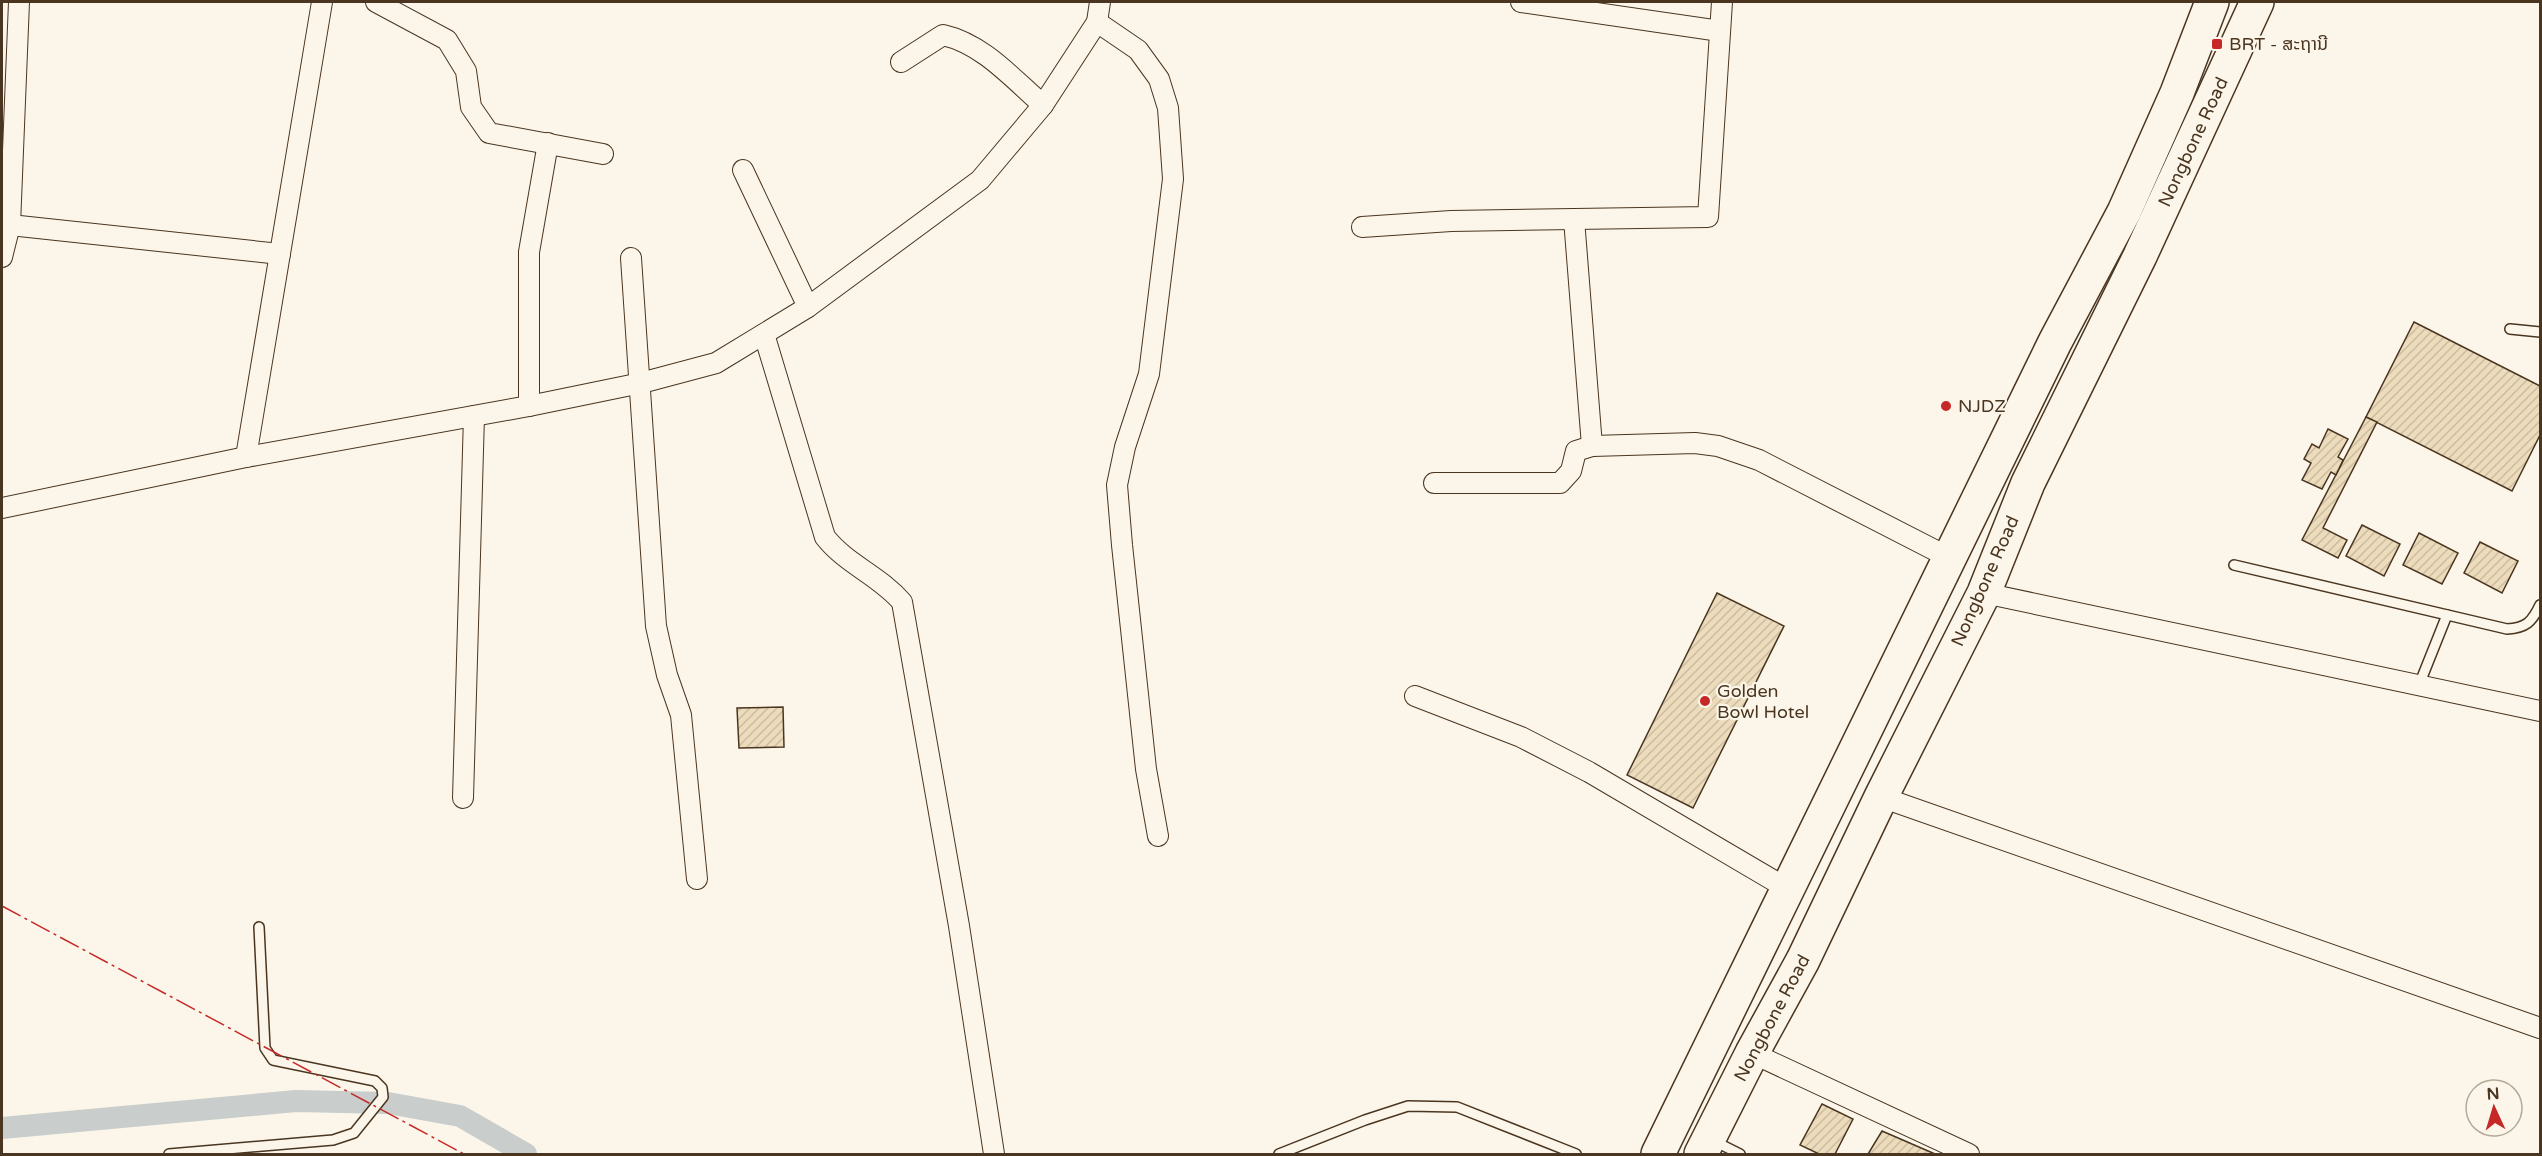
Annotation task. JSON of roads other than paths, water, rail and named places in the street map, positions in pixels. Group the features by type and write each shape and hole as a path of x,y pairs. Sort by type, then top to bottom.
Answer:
{"highway":[{"name":"Nongbone Road","path":"1658,1155 2055,342 2124,212 2177,93 2212,2"},
{"name":"Nongbone Road","path":"1705,1147 1752,1053 1803,960 1881,797 1984,593 2028,483 2140,256 2257,2"},
{"path":"1763,941 1803,960"}],"street":[{"path":"2,257 10,225 19,2"},
{"path":"246,457 322,2"},
{"path":"376,2 447,40 466,70 471,108 489,133 603,154"},
{"path":"2,508 246,457 529,406 641,383 716,363 808,307 980,180 1043,105 1096,22 1100,2"},
{"path":"1521,2 1720,31"},
{"path":"1362,227 1451,221 1708,217 1722,2"},
{"path":"1096,22 1138,50 1159,79 1168,108 1173,179 1149,374 1125,447 1117,485 1146,769 1158,836"},
{"path":"901,62 943,35 958,38 977,48 1043,105"},
{"path":"529,406 529,252 548,143"},
{"path":"743,170 808,307"},
{"path":"1574,219 1592,446"},
{"path":"10,225 280,254"},
{"path":"631,258 656,626 667,675 681,715 697,879"},
{"path":"764,334 825,537 836,550 892,589 902,602 959,926 994,1155"},
{"path":"463,798 474,416"},
{"path":"1434,483 1560,483 1571,471 1576,451 1592,446 1684,443 1718,446 1759,460 1950,558"},
{"path":"1984,593 2541,711"},
{"path":"1415,696 1521,737 1589,772 1788,889"},
{"path":"1881,797 2541,1028"},
{"path":"1752,1053 1969,1155"}],"lane":[{"path":"2511,328 2541,332"},
{"path":"2234,565 2507,629 2522,628 2533,621 2541,605"},
{"path":"2419,686 2447,615"},
{"path":"169,1155 235,1152 333,1140 354,1133 383,1097 382,1088 375,1081 273,1060 265,1048 259,927"},
{"path":"1279,1155 1344,1128 1408,1106 1457,1107 1576,1155"},
{"path":"1705,1147 1740,1155"}],"waterway":[{"path":"2,1128 296,1101 388,1103 460,1116 526,1154"}],"place":[{"name":"BRT - ສະຖານີ","path":"2217,44"},
{"name":"NJDZ","path":"1946,406"},
{"name":"Golden Bowl Hotel","path":"1705,701"}]}
